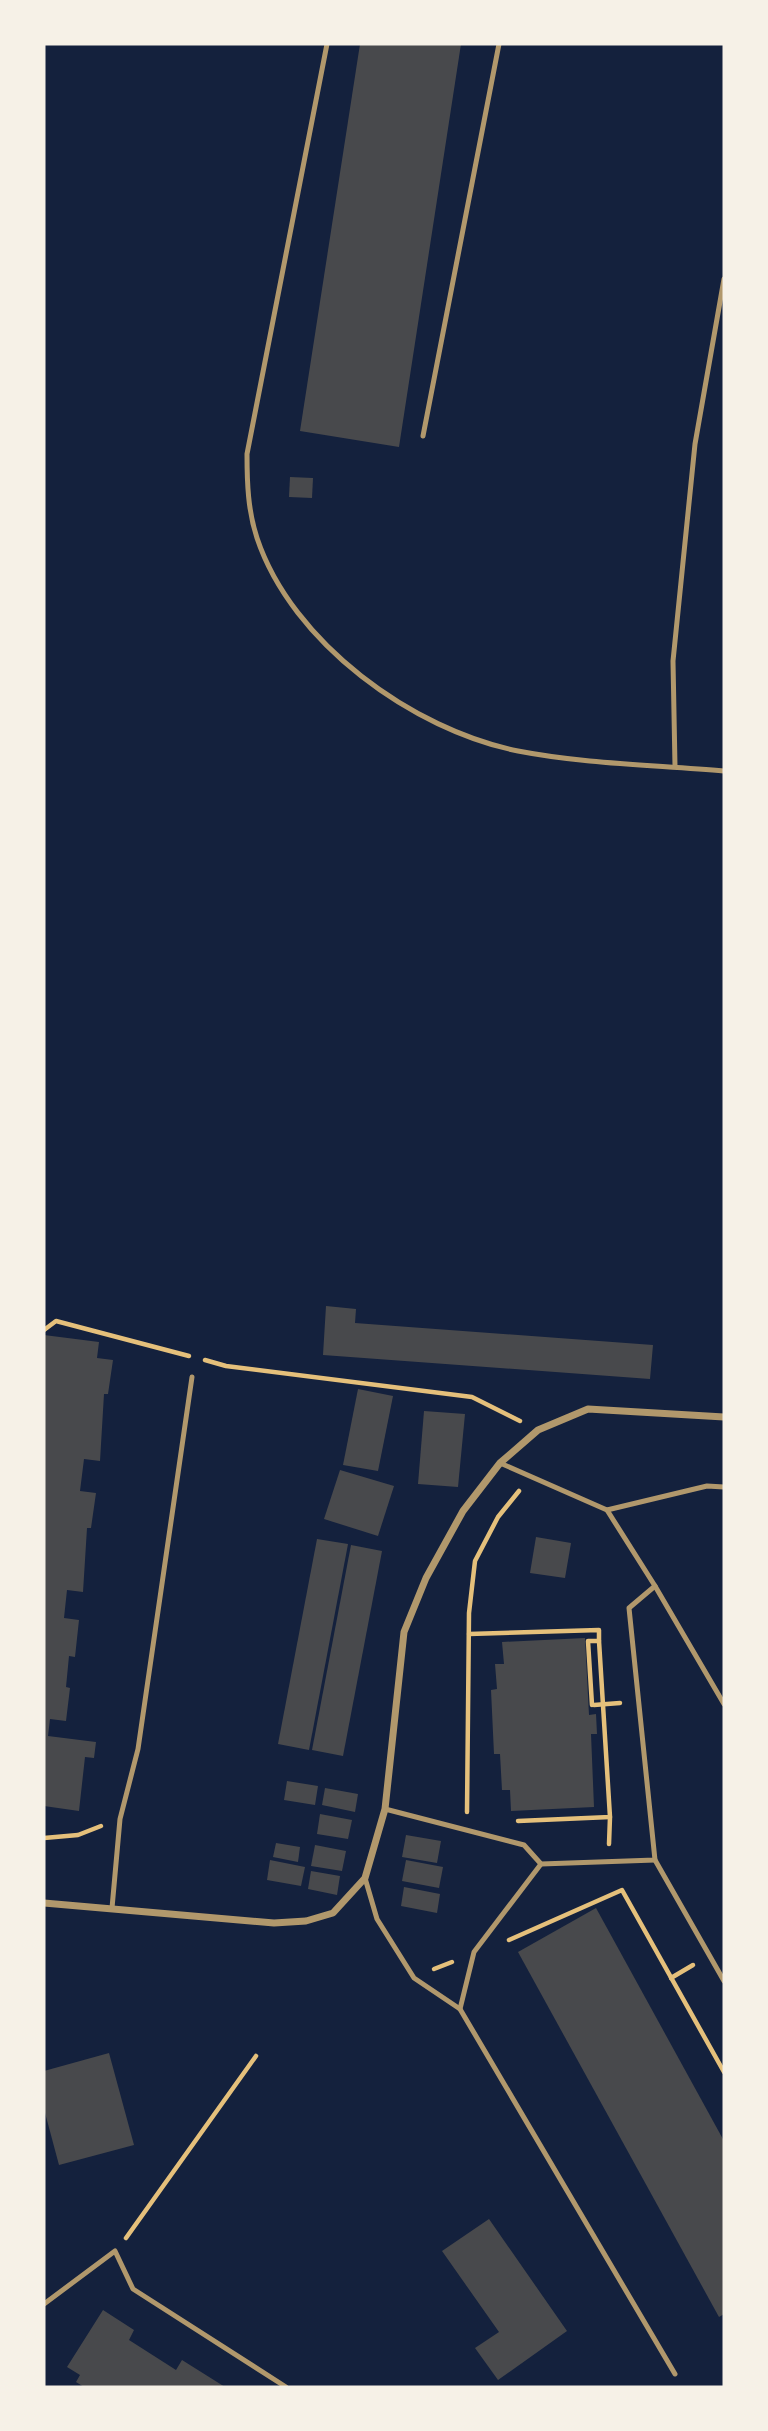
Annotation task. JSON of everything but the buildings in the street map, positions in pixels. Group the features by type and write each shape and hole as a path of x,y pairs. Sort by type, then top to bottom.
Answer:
{"street":[{"path":"44,1903 274,1923 306,1921 333,1913 365,1878 386,1809 404,1632 426,1578 463,1511 500,1464 538,1430 588,1409 724,1417"}],"lane":[{"path":"327,44 247,454 248,499 257,539 272,570 293,606 358,671 404,708 445,728 518,751 724,771"},
{"path":"423,436 499,44"},
{"path":"675,766 673,661 695,444 724,279"},
{"path":"112,1909 120,1819 138,1749 192,1377"},
{"path":"500,1464 607,1510 724,1704"},
{"path":"607,1510 707,1486 724,1487"},
{"path":"654,1586 629,1608 655,1860 724,1981"},
{"path":"386,1809 524,1845 541,1864"},
{"path":"541,1864 655,1860"},
{"path":"460,2009 474,1952 541,1864"},
{"path":"365,1878 377,1919 414,1978 460,2009 675,2374"},
{"path":"44,2304 115,2251 133,2289 286,2387"}],"path":[{"path":"44,1330 56,1321 226,1366 472,1396 538,1430"},
{"path":"467,1822 469,1634 475,1561 498,1517 530,1477"},
{"path":"469,1634 599,1630 610,1817 516,1821"},
{"path":"599,1641 588,1641 593,1705 603,1704"},
{"path":"44,1838 78,1835 120,1819"},
{"path":"414,1978 474,1952 523,1936 622,1890 724,2072"},
{"path":"115,2251 256,2056"}]}
